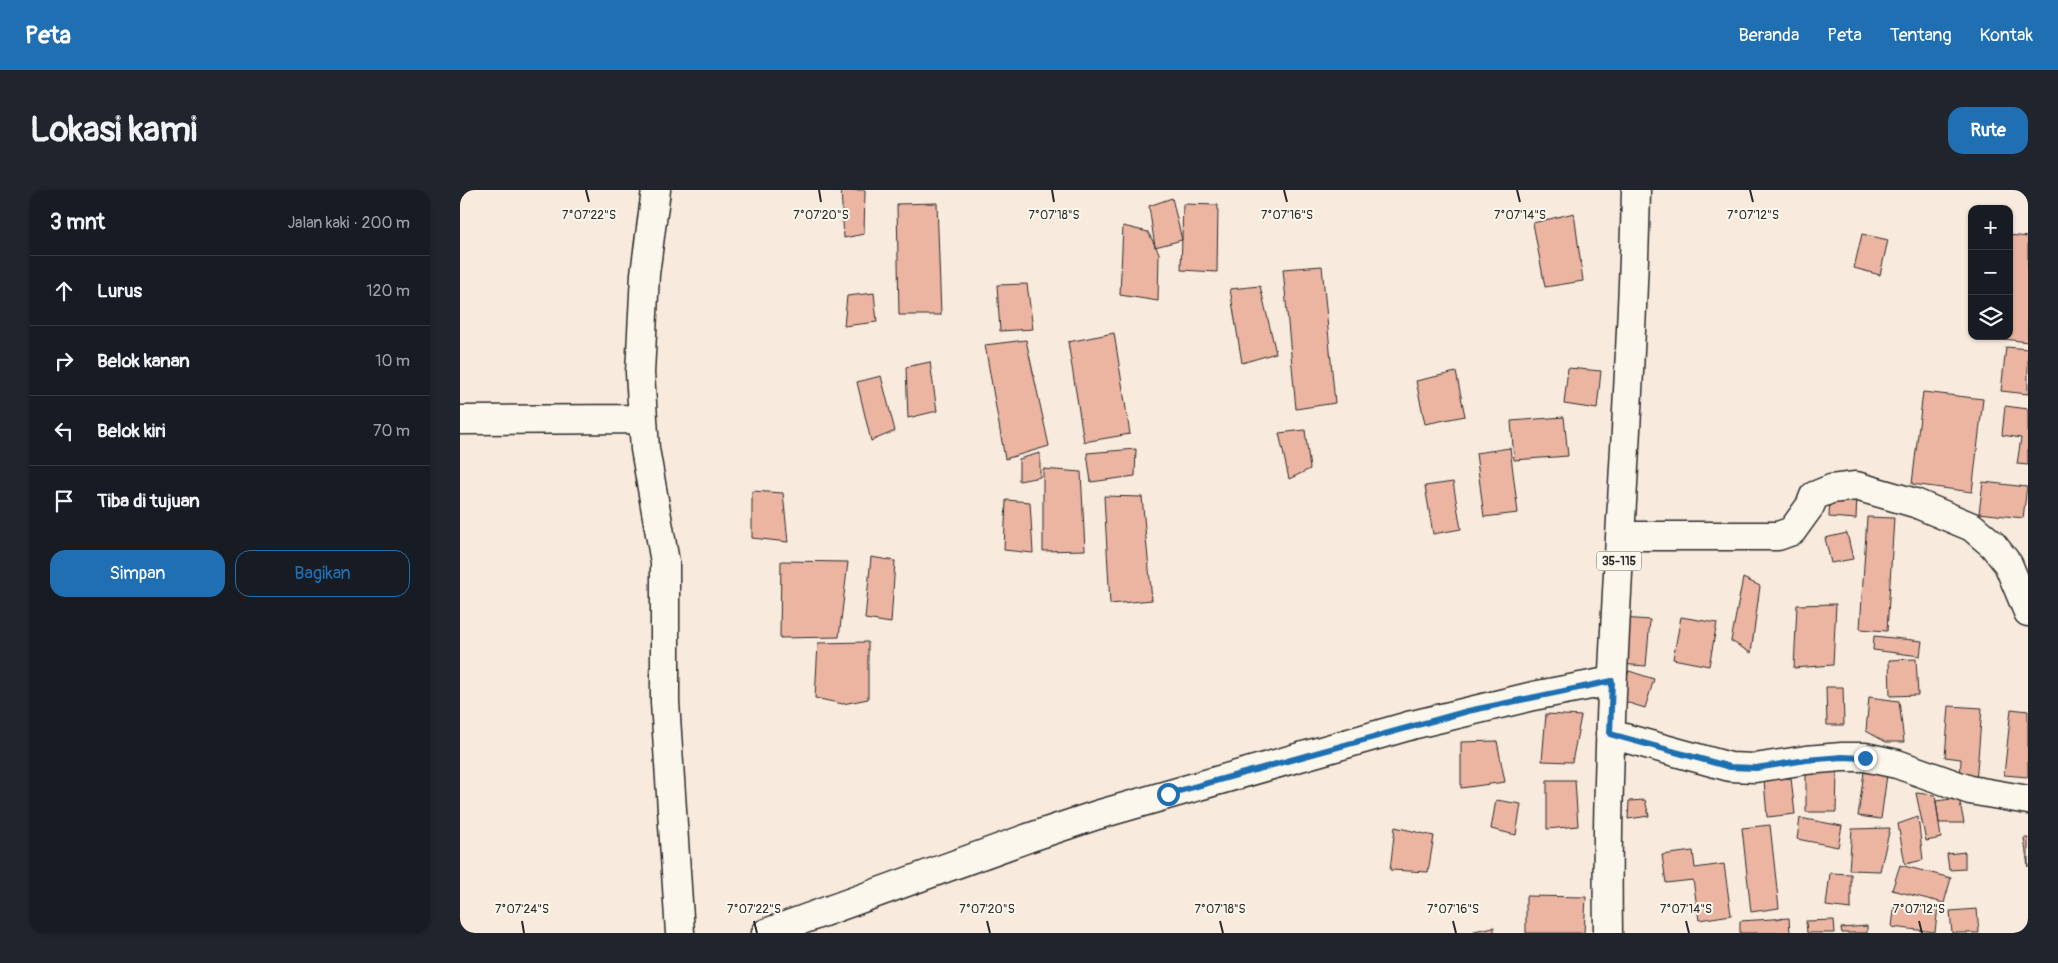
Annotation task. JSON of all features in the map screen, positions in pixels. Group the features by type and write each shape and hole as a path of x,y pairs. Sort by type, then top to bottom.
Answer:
{"street":[{"path":"656,190 645,274 640,372 645,449 665,562 666,711 680,933"},
{"name":"35-115","path":"1608,933 1606,843 1610,734 1632,343 1636,190"},
{"path":"460,420 643,420"},
{"path":"1620,536 1778,536 1792,531 1810,506 1814,496 1831,488 1856,486 1916,503 1972,527 1993,546 2008,564 2028,612"},
{"path":"766,933 1019,841 1097,815 1431,720 1523,698 1612,681"},
{"path":"1610,734 1730,767 1756,768 1806,760 1842,757 1865,758 1898,764 1970,790 2028,800"}],"building":[{"path":"841,190 865,190 864,234 844,238"},
{"path":"1172,198 1182,240 1155,247 1149,206"},
{"path":"937,203 941,315 899,315 897,204"},
{"path":"1183,204 1218,205 1217,272 1181,270"},
{"path":"1574,213 1583,281 1545,287 1533,223"},
{"path":"1123,226 1148,232 1159,253 1158,301 1120,295"},
{"path":"1862,234 1888,240 1880,275 1854,268"},
{"path":"2013,235 2028,237 2028,342 2012,340"},
{"path":"1322,266 1335,403 1296,409 1283,269"},
{"path":"1027,284 1033,329 1000,331 997,285"},
{"path":"1260,286 1276,353 1242,363 1230,289"},
{"path":"874,293 877,322 844,326 847,296"},
{"path":"1114,333 1130,434 1084,442 1068,342"},
{"path":"1026,340 1049,446 1005,459 985,345"},
{"path":"2006,347 2028,349 2028,394 2001,391"},
{"path":"930,362 937,411 908,418 906,367"},
{"path":"1568,368 1601,371 1597,409 1564,404"},
{"path":"1456,372 1465,416 1425,424 1416,381"},
{"path":"881,376 895,431 871,441 857,382"},
{"path":"1923,392 1983,399 1972,492 1912,484"},
{"path":"2005,406 2028,409 2028,465 2017,464 2021,438 2002,435"},
{"path":"1564,417 1568,456 1514,460 1511,421"},
{"path":"1305,430 1310,469 1289,479 1279,433"},
{"path":"1510,448 1518,513 1484,517 1476,453"},
{"path":"1136,449 1135,476 1091,482 1087,453"},
{"path":"1040,453 1040,477 1019,481 1019,459"},
{"path":"1043,469 1081,472 1085,550 1043,551"},
{"path":"1453,482 1461,529 1433,534 1425,486"},
{"path":"1983,482 2027,487 2023,518 1979,513"},
{"path":"752,491 783,493 788,542 752,538"},
{"path":"1830,493 1857,494 1856,519 1829,517"},
{"path":"1104,496 1142,497 1152,600 1110,604"},
{"path":"1006,500 1030,502 1033,553 1004,550"},
{"path":"1867,517 1894,518 1887,631 1860,629"},
{"path":"1847,533 1853,559 1831,563 1825,538"},
{"path":"871,557 895,561 891,623 865,619"},
{"path":"781,561 848,562 839,637 780,638"},
{"path":"1743,578 1760,586 1751,653 1731,641"},
{"path":"1836,604 1833,665 1794,668 1797,605"},
{"path":"1681,617 1717,623 1709,666 1673,659"},
{"path":"1622,618 1650,620 1646,666 1619,664"},
{"path":"1874,636 1922,641 1920,656 1873,650"},
{"path":"868,642 868,699 843,704 815,698 818,643"},
{"path":"1916,659 1918,695 1890,696 1889,660"},
{"path":"1629,671 1654,679 1645,708 1619,700"},
{"path":"1826,687 1843,687 1844,725 1827,725"},
{"path":"1869,697 1899,701 1904,742 1886,742 1866,731"},
{"path":"1949,706 1982,708 1976,783 1960,782 1961,759 1945,757"},
{"path":"2011,709 2028,711 2028,777 2004,775"},
{"path":"1546,714 1581,716 1572,762 1542,761"},
{"path":"1497,741 1505,782 1461,788 1461,742"},
{"path":"1806,772 1837,772 1836,812 1806,812"},
{"path":"1864,772 1887,775 1881,819 1858,816"},
{"path":"1791,778 1795,814 1767,817 1764,780"},
{"path":"1547,780 1575,780 1578,826 1547,829"},
{"path":"1916,793 1935,795 1941,838 1926,841"},
{"path":"1959,798 1964,823 1939,823 1936,801"},
{"path":"1496,800 1521,804 1516,835 1491,829"},
{"path":"1645,800 1649,816 1628,819 1629,801"},
{"path":"1918,817 1923,860 1905,864 1898,824"},
{"path":"1800,818 1842,826 1838,847 1797,839"},
{"path":"1770,825 1779,908 1751,912 1742,828"},
{"path":"1395,827 1434,836 1428,872 1390,870"},
{"path":"1890,828 1880,871 1849,870 1852,829"},
{"path":"2024,838 2028,838 2028,867"},
{"path":"1693,851 1695,868 1724,864 1731,915 1699,920 1693,880 1666,883 1662,855"},
{"path":"1965,852 1965,869 1949,870 1947,854"},
{"path":"1900,865 1951,878 1944,903 1892,890"},
{"path":"1830,873 1851,874 1851,909 1826,906"},
{"path":"1526,896 1586,897 1584,933 1526,933"},
{"path":"1895,902 1938,907 1935,932 1892,927"},
{"path":"1977,909 1979,933 1952,933 1950,911"},
{"path":"1789,918 1790,933 1740,933 1740,921"},
{"path":"1834,920 1835,933 1807,933 1806,921"},
{"path":"1867,926 1867,933 1842,933 1841,928"},
{"path":"1494,927 1494,933 1474,933 1474,931"}],"route":[{"path":"1168,794 1280,764 1412,725 1532,696 1612,681 1610,734 1730,767 1756,768 1806,760 1842,757 1865,758"}]}
